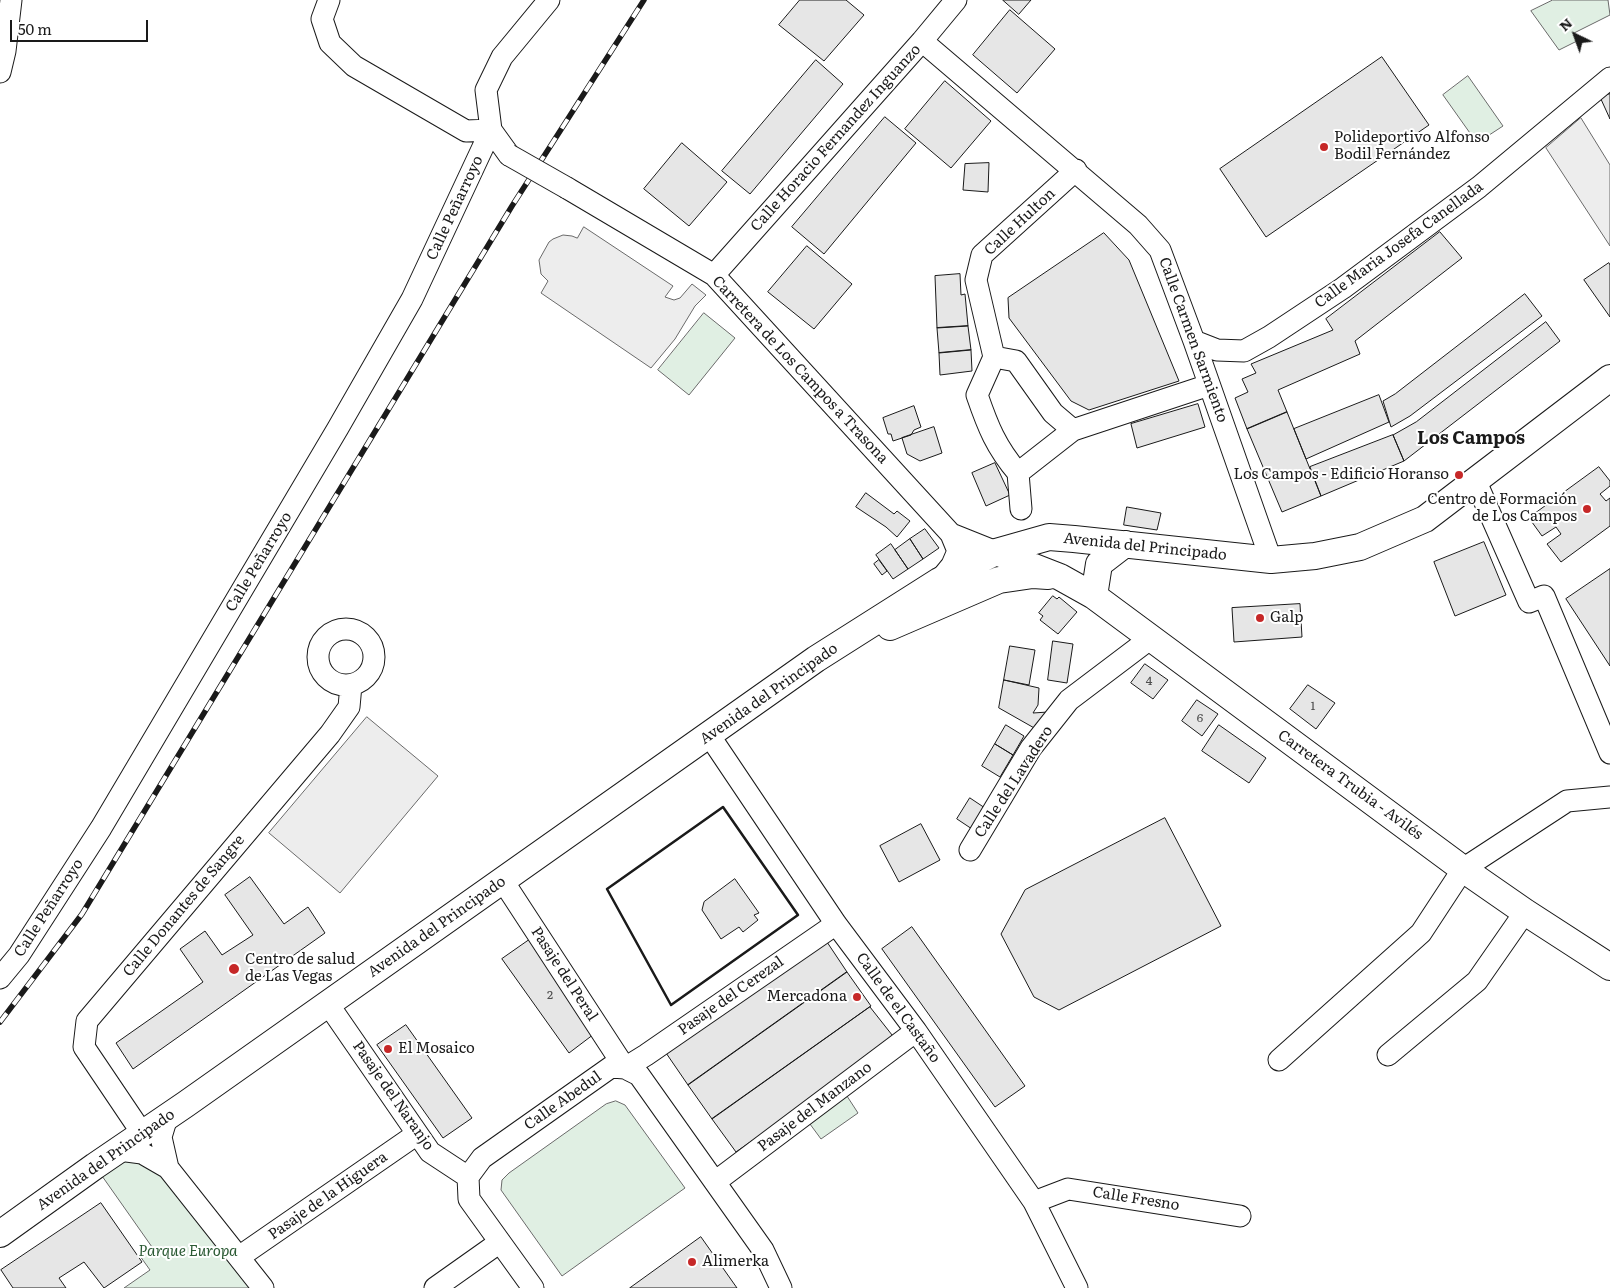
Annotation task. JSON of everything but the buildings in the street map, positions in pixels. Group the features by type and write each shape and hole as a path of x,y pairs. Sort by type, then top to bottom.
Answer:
{"main road":[{"name":"Avenida del Principado","path":"0,1234 816,660 939,581 996,552 1049,538 1125,544 1271,560 1315,556 1360,547 1425,519 1610,378"},
{"path":"816,660 999,580 1033,575 1060,577 1054,558 1058,547 1074,539"},
{"path":"1094,596 1099,564 1125,544"},
{"name":"Carretera Trubia - Avilés","path":"996,552 1060,577 1094,596 1463,869 1610,967"}],"street":[{"path":"0,72 5,51 11,0"},
{"path":"329,0 322,19 330,43 354,66 466,131 491,130"},
{"name":"Carretera de Los Campos a Trasona","path":"549,0 502,57 486,90 491,130 509,155 714,275 951,534"},
{"name":"Calle Horacio Fernandez Inguanzo","path":"714,275 922,41 956,0"},
{"name":"Calle Carmen Sarmiento","path":"922,41 1076,170 1138,225 1160,250 1210,385 1271,560"},
{"name":"Calle Maria Josefa Canellada","path":"1194,341 1217,350 1244,351 1269,337 1343,288 1479,187 1610,78"},
{"name":"Calle Peñarroyo","path":"0,978 19,955 100,828 338,428 412,299 491,130"},
{"name":"Calle Hulton","path":"994,357 976,280 982,255 1076,170"},
{"path":"1021,509 1018,474 1001,453 987,426 977,395 994,357 1016,361 1053,413 1073,430"},
{"path":"1018,474 1073,430 1210,385"},
{"path":"1476,482 1529,602 1544,596 1610,753"},
{"path":"951,534 996,552"},
{"path":"939,581 952,565 958,551 951,534"},
{"name":"Calle del Lavadero","path":"970,850 1031,748 1069,700 1151,638"},
{"name":"Calle Donantes de Sangre","path":"142,1134 84,1047 87,1021 330,734 349,707 351,685"},
{"name":"Calle de el Castaño","path":"709,735 836,924 916,1031 1034,1202 1076,1288"},
{"path":"1279,1060 1421,933 1463,869 1567,801 1610,797"},
{"name":"Pasaje del Peral","path":"503,880 625,1068"},
{"path":"1388,1055 1477,981 1525,912"},
{"name":"Pasaje del Cerezal","path":"625,1068 836,924"},
{"name":"Pasaje del Naranjo","path":"328,1004 430,1152 468,1177"},
{"name":"Pasaje del Manzano","path":"715,1182 916,1031"},
{"name":"Calle Abedul","path":"468,1177 482,1158 611,1067 625,1068"},
{"path":"625,1068 639,1075 715,1182 763,1250 781,1288"},
{"path":"167,1117 160,1137 168,1168"},
{"name":"Pasaje de la Higuera","path":"239,1258 417,1134"},
{"path":"118,1150 142,1153 168,1168 263,1288"},
{"path":"468,1177 469,1199 533,1288"},
{"name":"Calle Fresno","path":"1034,1202 1068,1189 1240,1216"},
{"path":"435,1288 500,1242"}],"green space":[{"path":"1553,0 1608,0 1610,15 1574,33 1577,41 1559,50 1531,11"},
{"path":"1468,76 1503,126 1477,143 1443,95"},
{"path":"704,313 735,338 689,395 658,370"},
{"path":"845,1093 858,1113 821,1139 807,1120"},
{"path":"616,1101 625,1105 685,1188 562,1276 501,1190 502,1180 509,1173 606,1104"},
{"name":"Parque Europa","path":"142,1153 263,1288 124,1288 150,1270 140,1256 152,1247 95,1166"}],"shaded area":[{"path":"1581,118 1610,165 1610,246 1546,148"},
{"path":"584,227 673,286 665,297 674,300 680,298 692,284 706,295 695,306 675,339 651,368 541,293 548,281 541,274 539,260 549,242 563,235 577,238"},
{"path":"367,717 438,776 340,893 269,833"}],"railway":[{"path":"0,1022 82,914 512,206 644,0"}],"wall":[{"path":"723,807 798,915 671,1005 607,889 723,807"}],"place":[{"name":"Polideportivo Alfonso Bodil Fernández","path":"1324,147"},
{"name":"Los Campos - Edificio Horanso","path":"1459,475"},
{"name":"Centro de Formación de Los Campos","path":"1587,509"},
{"name":"Galp","path":"1260,618"},
{"name":"Centro de salud de Las Vegas","path":"234,969"},
{"name":"Mercadona","path":"857,997"},
{"name":"El Mosaico","path":"388,1049"},
{"name":"Alimerka","path":"692,1262"}],"district":[{"name":"Los Campos","path":"1471,439"}]}
